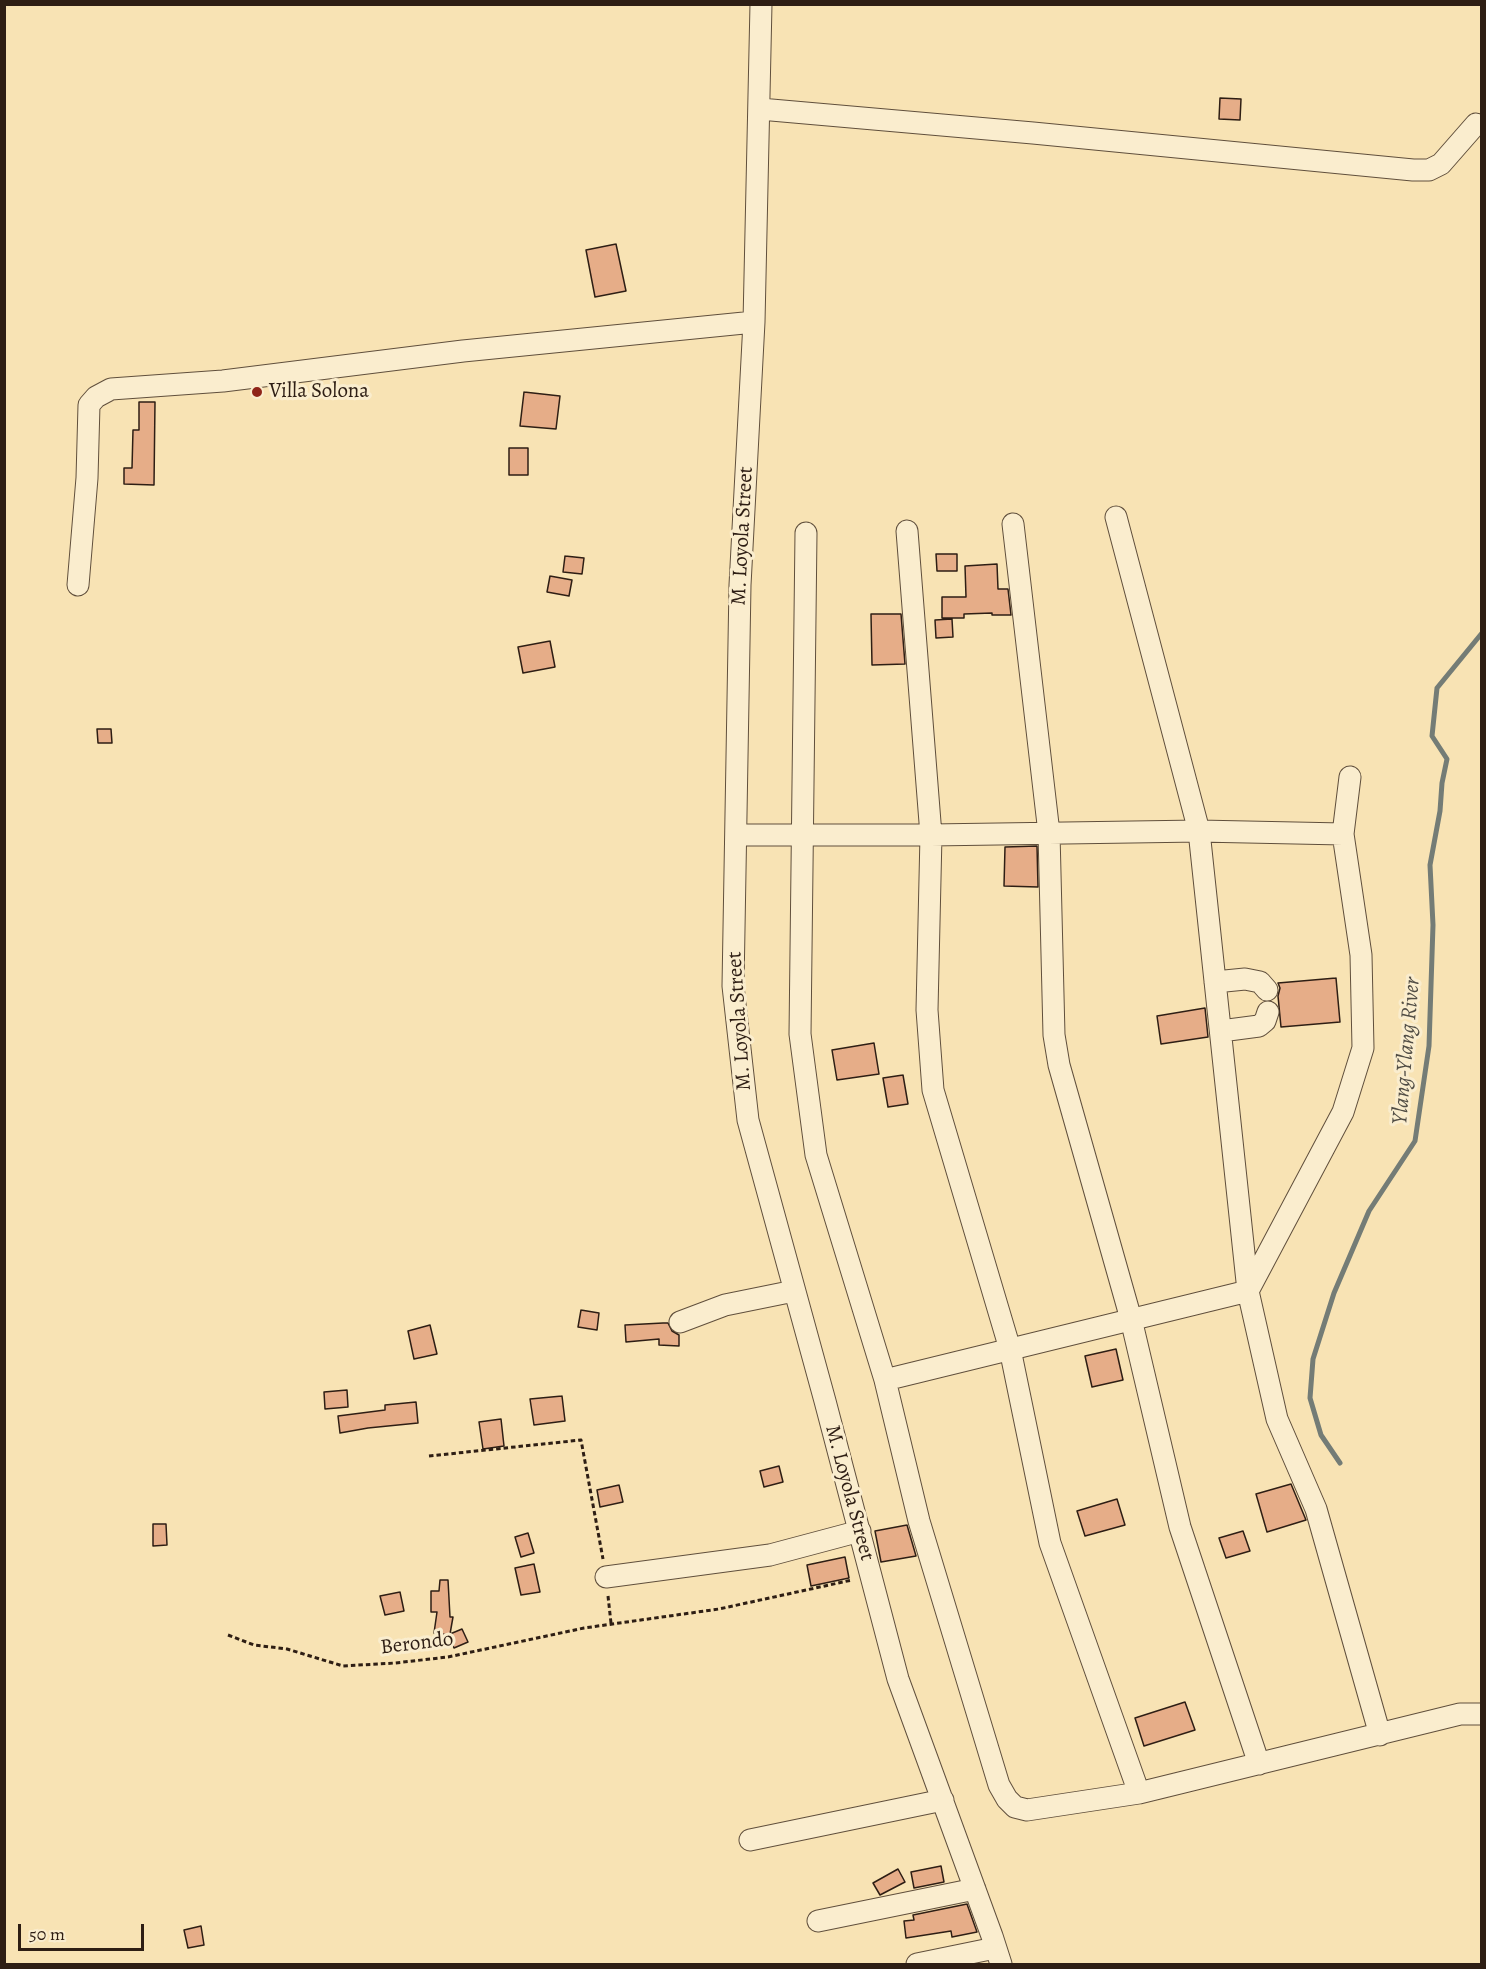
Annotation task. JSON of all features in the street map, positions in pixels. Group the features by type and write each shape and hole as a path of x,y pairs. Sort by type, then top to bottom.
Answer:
{"street":[{"name":"M. Loyola Street","path":"761,4 754,322 740,585 733,986 748,1120 898,1679 998,1956"},
{"path":"760,109 1413,170 1429,170 1441,164 1476,124"},
{"path":"78,585 87,478 89,405 96,397 111,389 223,381 463,351 754,322"},
{"path":"1116,518 1199,831 1248,1291 1277,1419 1316,1509 1380,1735"},
{"path":"1012,524 1049,833 1054,1035 1059,1065 1131,1319 1180,1527 1259,1764"},
{"path":"907,531 930,835 927,1010 933,1090 1010,1349 1050,1543 1140,1793"},
{"path":"806,533 800,1034 816,1155 885,1380 919,1521 999,1785 1015,1808 1027,1810 1140,1793 1460,1714 1482,1714"},
{"path":"885,1380 1248,1291 1343,1112 1363,1048 1361,955 1343,834 1350,777"},
{"path":"746,835 1199,831 1343,834"},
{"path":"1215,982 1245,979 1260,982 1267,990"},
{"path":"1221,1031 1259,1026 1265,1021 1268,1012"},
{"path":"680,1322 725,1305 794,1291"},
{"path":"606,1577 770,1555 860,1531"},
{"path":"750,1840 943,1800"},
{"path":"818,1921 975,1889"},
{"path":"917,1965 998,1956"}],"path":[{"path":"429,1456 581,1440 606,1577 611,1623"},
{"name":"Berondo","path":"228,1635 254,1645 287,1649 343,1666 395,1663 448,1657 611,1623 719,1609 871,1575"}],"building":[{"path":"1220,98 1241,99 1240,120 1219,119"},
{"path":"616,244 626,291 595,297 586,250"},
{"path":"524,392 560,396 556,429 520,426"},
{"path":"139,402 155,402 154,485 124,484 124,468 132,468 133,430 139,430"},
{"path":"509,448 528,448 528,475 509,475"},
{"path":"936,554 957,554 957,571 937,571"},
{"path":"565,556 584,558 582,574 563,572"},
{"path":"997,564 998,589 1008,589 1011,615 964,614 964,618 942,618 942,597 966,597 965,566"},
{"path":"550,576 572,580 569,596 547,592"},
{"path":"871,614 901,614 905,664 872,665"},
{"path":"952,619 953,637 936,638 935,620"},
{"path":"550,641 555,667 523,673 518,647"},
{"path":"97,729 111,729 112,743 98,743"},
{"path":"1037,846 1038,887 1004,886 1005,847"},
{"path":"1336,978 1340,1022 1281,1027 1278,983"},
{"path":"1205,1008 1208,1037 1161,1044 1157,1016"},
{"path":"874,1043 879,1074 837,1080 832,1050"},
{"path":"903,1075 908,1104 888,1107 883,1078"},
{"path":"581,1310 599,1313 597,1330 578,1327"},
{"path":"668,1323 672,1331 679,1335 679,1346 659,1345 659,1339 626,1342 625,1325"},
{"path":"430,1325 437,1354 414,1359 408,1331"},
{"path":"1116,1349 1123,1380 1092,1387 1085,1356"},
{"path":"347,1390 348,1407 325,1409 324,1392"},
{"path":"562,1396 565,1421 534,1425 530,1399"},
{"path":"416,1402 418,1423 340,1433 338,1416 385,1410 385,1405"},
{"path":"501,1419 504,1446 483,1449 479,1422"},
{"path":"779,1466 783,1482 764,1487 760,1471"},
{"path":"1291,1484 1306,1520 1267,1532 1256,1494"},
{"path":"619,1485 623,1502 600,1507 597,1490"},
{"path":"1117,1499 1125,1525 1085,1536 1077,1511"},
{"path":"153,1524 166,1524 167,1545 153,1546"},
{"path":"907,1525 916,1556 881,1562 875,1531"},
{"path":"1243,1531 1250,1551 1226,1558 1219,1538"},
{"path":"528,1533 534,1553 521,1557 515,1537"},
{"path":"845,1557 849,1578 811,1586 807,1565"},
{"path":"534,1564 540,1592 521,1595 515,1568"},
{"path":"440,1580 448,1580 450,1617 453,1617 450,1634 462,1629 468,1642 454,1648 449,1635 434,1633 437,1612 431,1612 431,1591 439,1591"},
{"path":"400,1592 404,1611 385,1615 380,1596"},
{"path":"1185,1702 1195,1730 1144,1746 1135,1718"},
{"path":"941,1866 944,1882 914,1888 911,1872"},
{"path":"898,1869 905,1882 880,1895 873,1883"},
{"path":"967,1904 977,1932 952,1937 951,1931 906,1938 904,1921 914,1920 913,1915"},
{"path":"201,1926 204,1945 188,1948 184,1930"}],"waterway":[{"name":"Ylang-Ylang River","path":"1340,1463 1321,1435 1310,1398 1313,1359 1334,1293 1369,1211 1415,1141 1429,1046 1433,925 1430,865 1447,759 1432,736 1437,688 1482,633"}],"place":[{"name":"Villa Solona","path":"257,392"}]}
